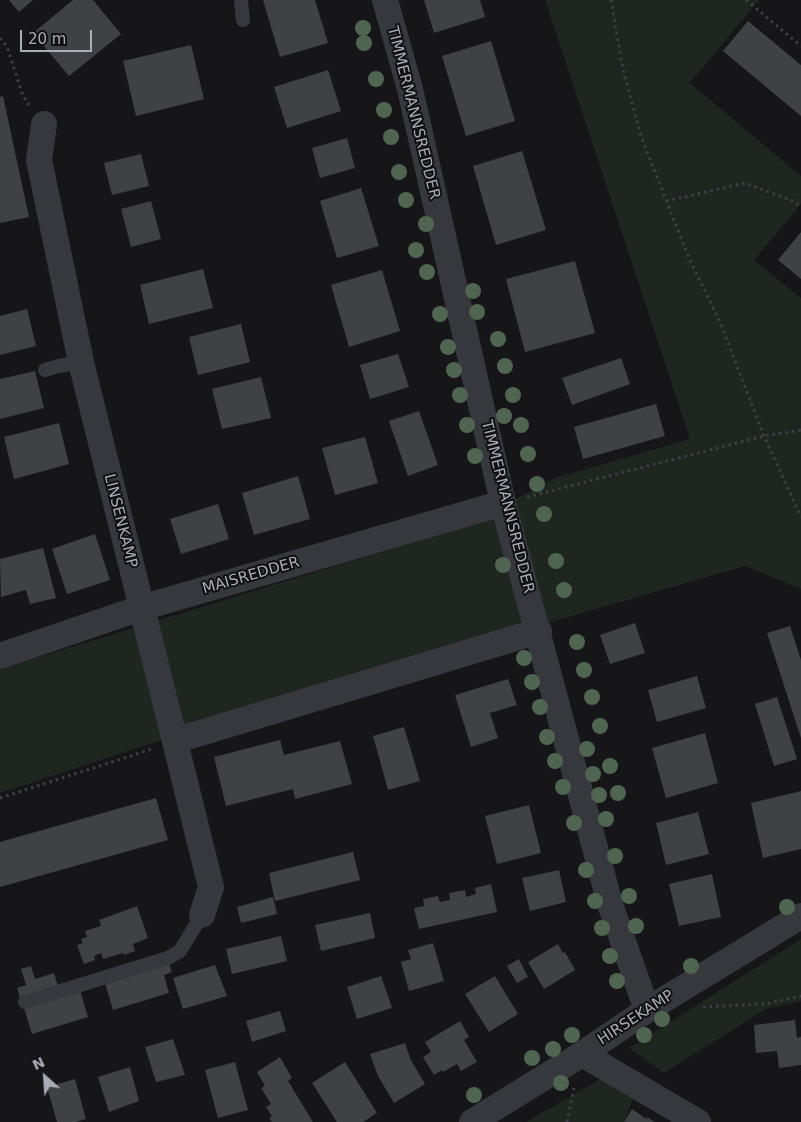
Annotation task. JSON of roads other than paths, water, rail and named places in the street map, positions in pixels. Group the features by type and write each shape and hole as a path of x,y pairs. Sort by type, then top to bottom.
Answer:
{"street":[{"name":"TIMMERMANNSREDDER","path":"385,0 410,89 503,503 539,631 610,904 648,1010"},
{"name":"LINSENKAMP","path":"44,124 39,160 81,362 211,887 202,915"},
{"name":"MAISREDDER","path":"0,656 141,608 503,503"},
{"path":"187,737 539,631"},
{"name":"HIRSEKAMP","path":"472,1122 582,1054 648,1010 801,916"},
{"path":"582,1054 698,1122"}],"lane":[{"path":"241,0 243,20"},
{"path":"45,370 81,362"},
{"path":"25,1002 168,958 180,951 202,915"}]}
